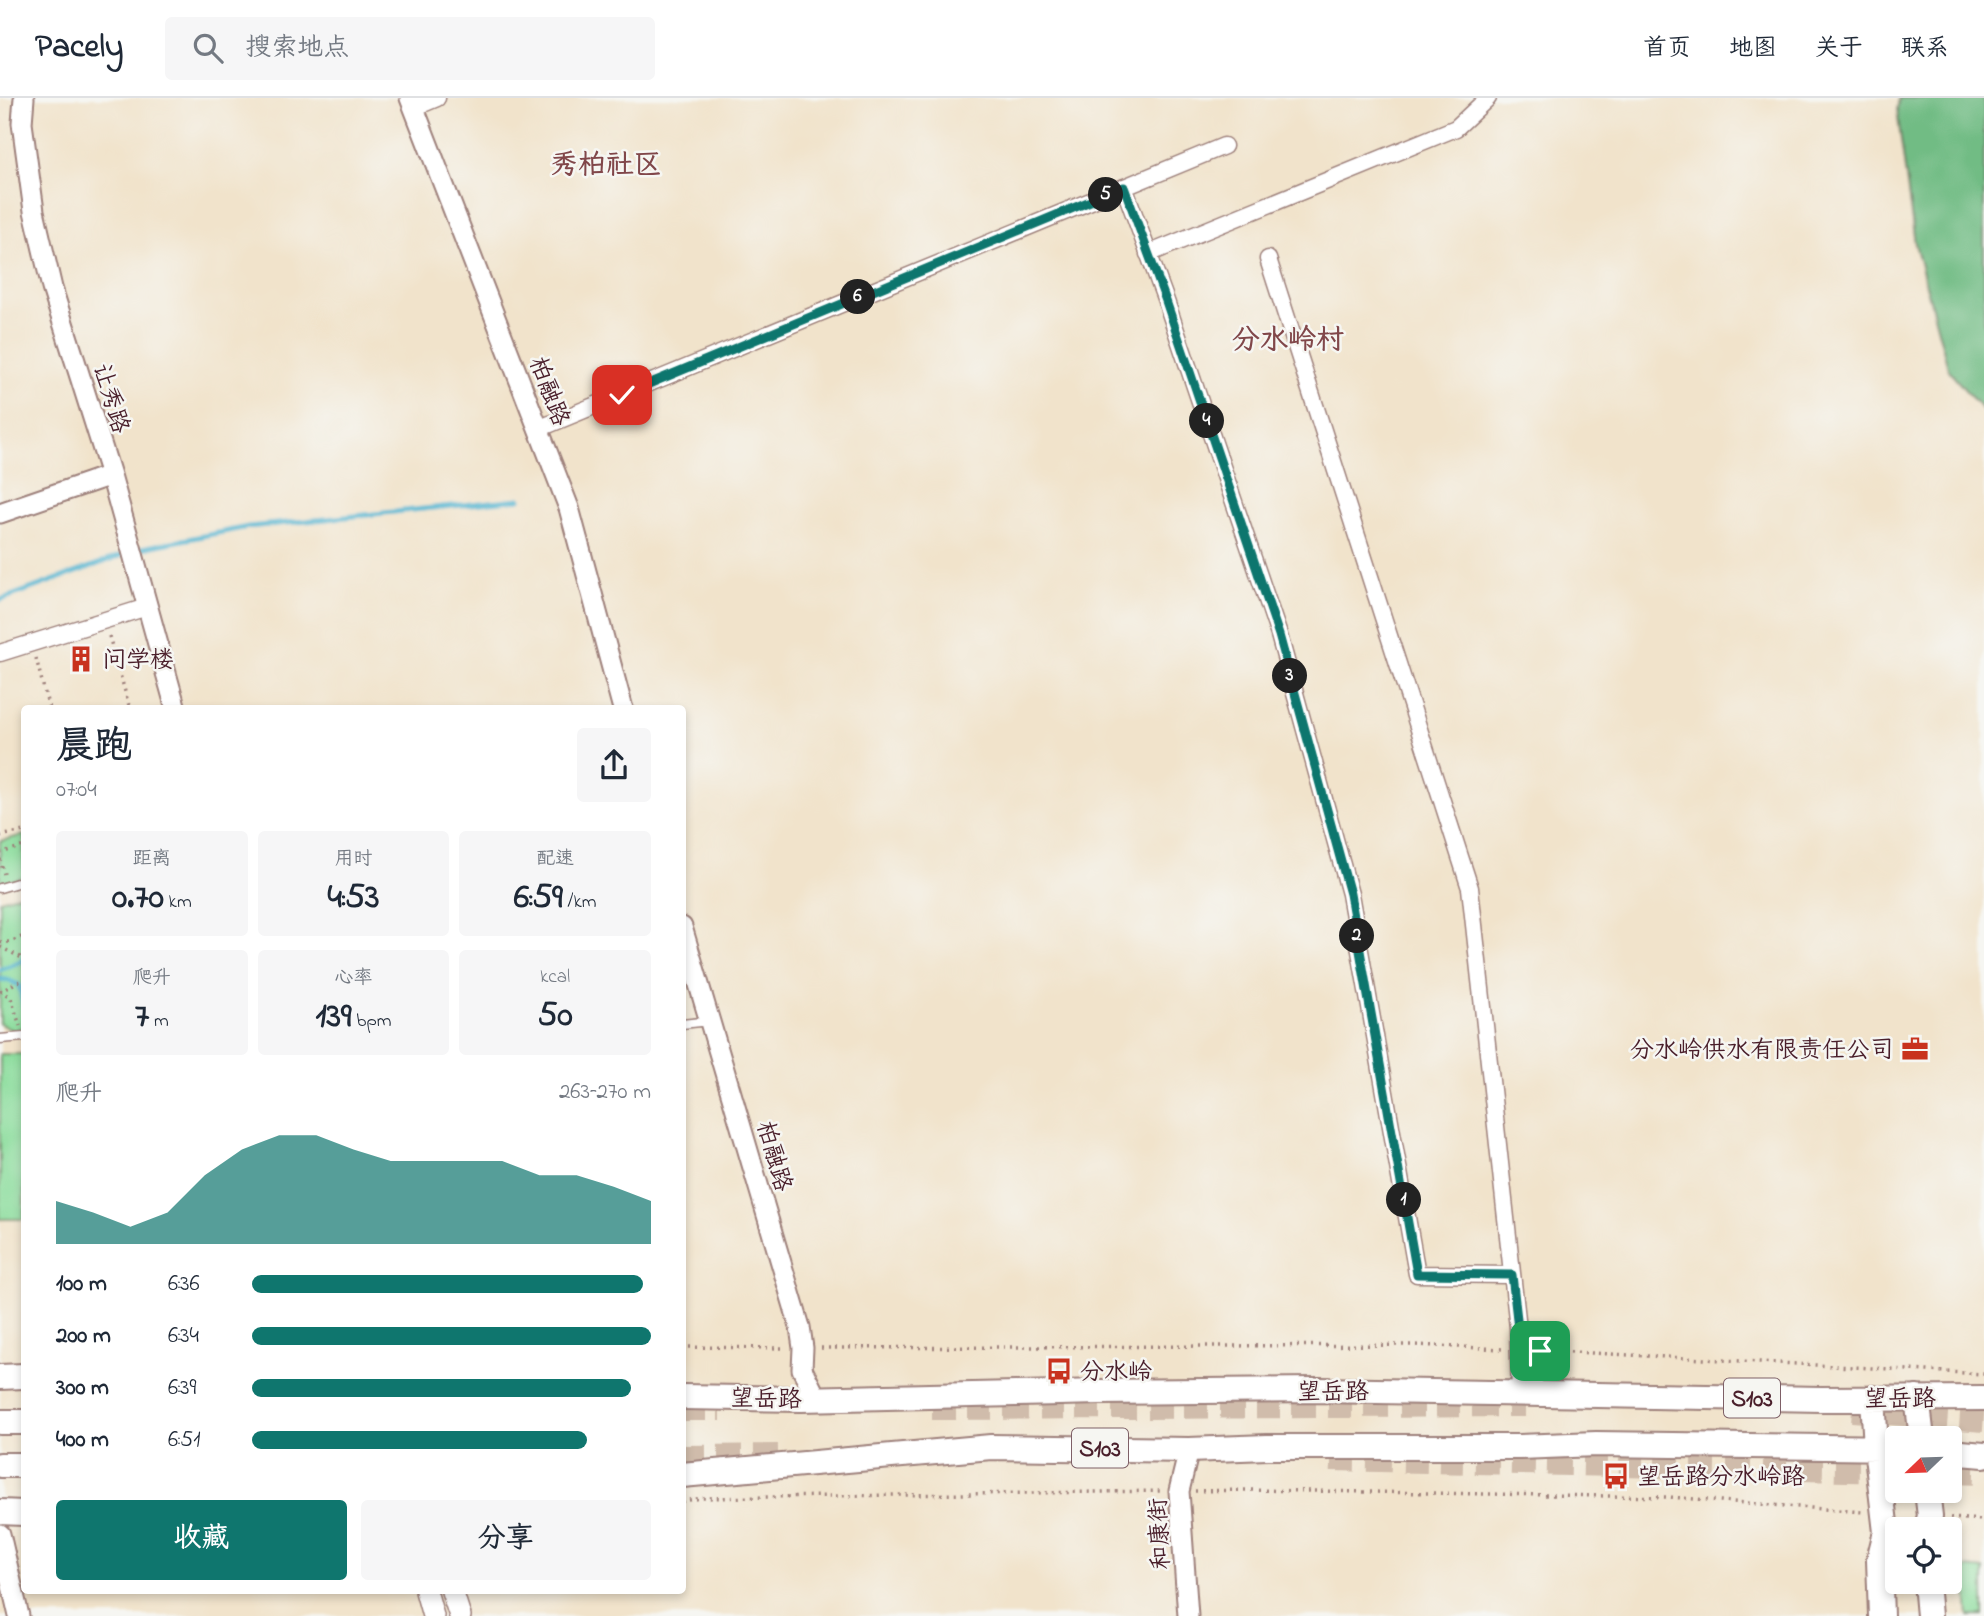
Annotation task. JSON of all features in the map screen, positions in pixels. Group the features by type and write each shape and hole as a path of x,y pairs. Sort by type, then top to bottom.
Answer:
{"main road":[{"path":"0,1377 21,1376"},
{"name":"望岳路","path":"686,1397 817,1399 1320,1390 1821,1399 1984,1398"},
{"path":"1873,1398 1885,1440"},
{"path":"1917,1398 1920,1426"},
{"path":"0,1422 21,1422"},
{"name":"望岳路","path":"686,1475 991,1447 1189,1450 1596,1444 1885,1447"},
{"path":"1962,1453 1984,1455"},
{"path":"0,1465 21,1465"},
{"path":"1881,1616 1879,1560 1886,1532 1885,1491"},
{"path":"0,1512 21,1513"},
{"path":"427,1594 433,1616"},
{"path":"453,1594 460,1616"},
{"path":"1927,1594 1929,1616"}],"street":[{"name":"让秀路","path":"24,98 22,123 34,211 52,288 111,475 175,705"},
{"path":"412,103 437,98"},
{"path":"1148,254 1456,128 1488,98"},
{"name":"柏融路","path":"412,103 569,508 622,705"},
{"path":"538,429 1224,146"},
{"path":"1124,187 1279,635 1350,894 1417,1274 1512,1275"},
{"path":"1268,259 1470,888 1518,1328 1520,1394"},
{"path":"0,513 111,475"},
{"path":"0,653 147,607"},
{"name":"柏融路","path":"686,940 800,1327 802,1369 817,1399"},
{"name":"和康街","path":"1188,1616 1179,1491 1189,1450"},
{"path":"0,1534 19,1616"}],"lane":[{"path":"0,888 21,882"},
{"path":"686,1024 710,1021"},
{"path":"0,1039 21,1037"}],"path":[{"path":"106,627 129,705"},
{"path":"33,649 48,705"},
{"path":"0,836 21,832"},
{"path":"0,853 21,847"},
{"path":"0,859 4,873"},
{"path":"0,944 21,937"},
{"path":"0,944 21,958"},
{"path":"0,991 21,981"},
{"path":"0,991 11,998 21,1028"},
{"path":"686,1347 1415,1345 1984,1374"},
{"path":"686,1500 702,1498 1250,1490 1669,1497 1884,1513"},
{"path":"1962,1521 1984,1520"}],"green space":[{"path":"1899,98 1984,98 1984,412 1949,371 1915,244 1897,110"},
{"path":"21,836 21,878 0,883 0,841"},
{"path":"21,894 21,1028 13,1031 0,1024 0,900"},
{"path":"0,1054 21,1054 21,1219 0,1219"},
{"path":"1965,1568 1984,1570 1984,1616 1969,1616"}],"waterway":[{"path":"0,600 142,548 248,527 520,499"},
{"path":"0,970 21,961"},
{"path":"0,979 19,985 21,994"}],"tunnel":[{"path":"932,1408 1525,1405"},
{"path":"686,1409 720,1409"},
{"path":"1852,1410 1984,1420"},
{"path":"686,1457 787,1456"},
{"path":"1331,1459 1885,1471"},
{"path":"1962,1472 1984,1473"}],"place":[{"name":"问学楼","path":"81,659"},
{"name":"分水岭供水有限责任公司","path":"1915,1049"},
{"name":"分水岭","path":"1059,1371"},
{"name":"望岳路分水岭路","path":"1616,1476"}],"district":[{"name":"秀柏社区","path":"606,163"},
{"name":"分水岭村","path":"1288,338"}],"route":[{"path":"622,395 1124,187 1166,301 1279,635 1350,894 1417,1274 1512,1275 1518,1350 1540,1351"}]}
